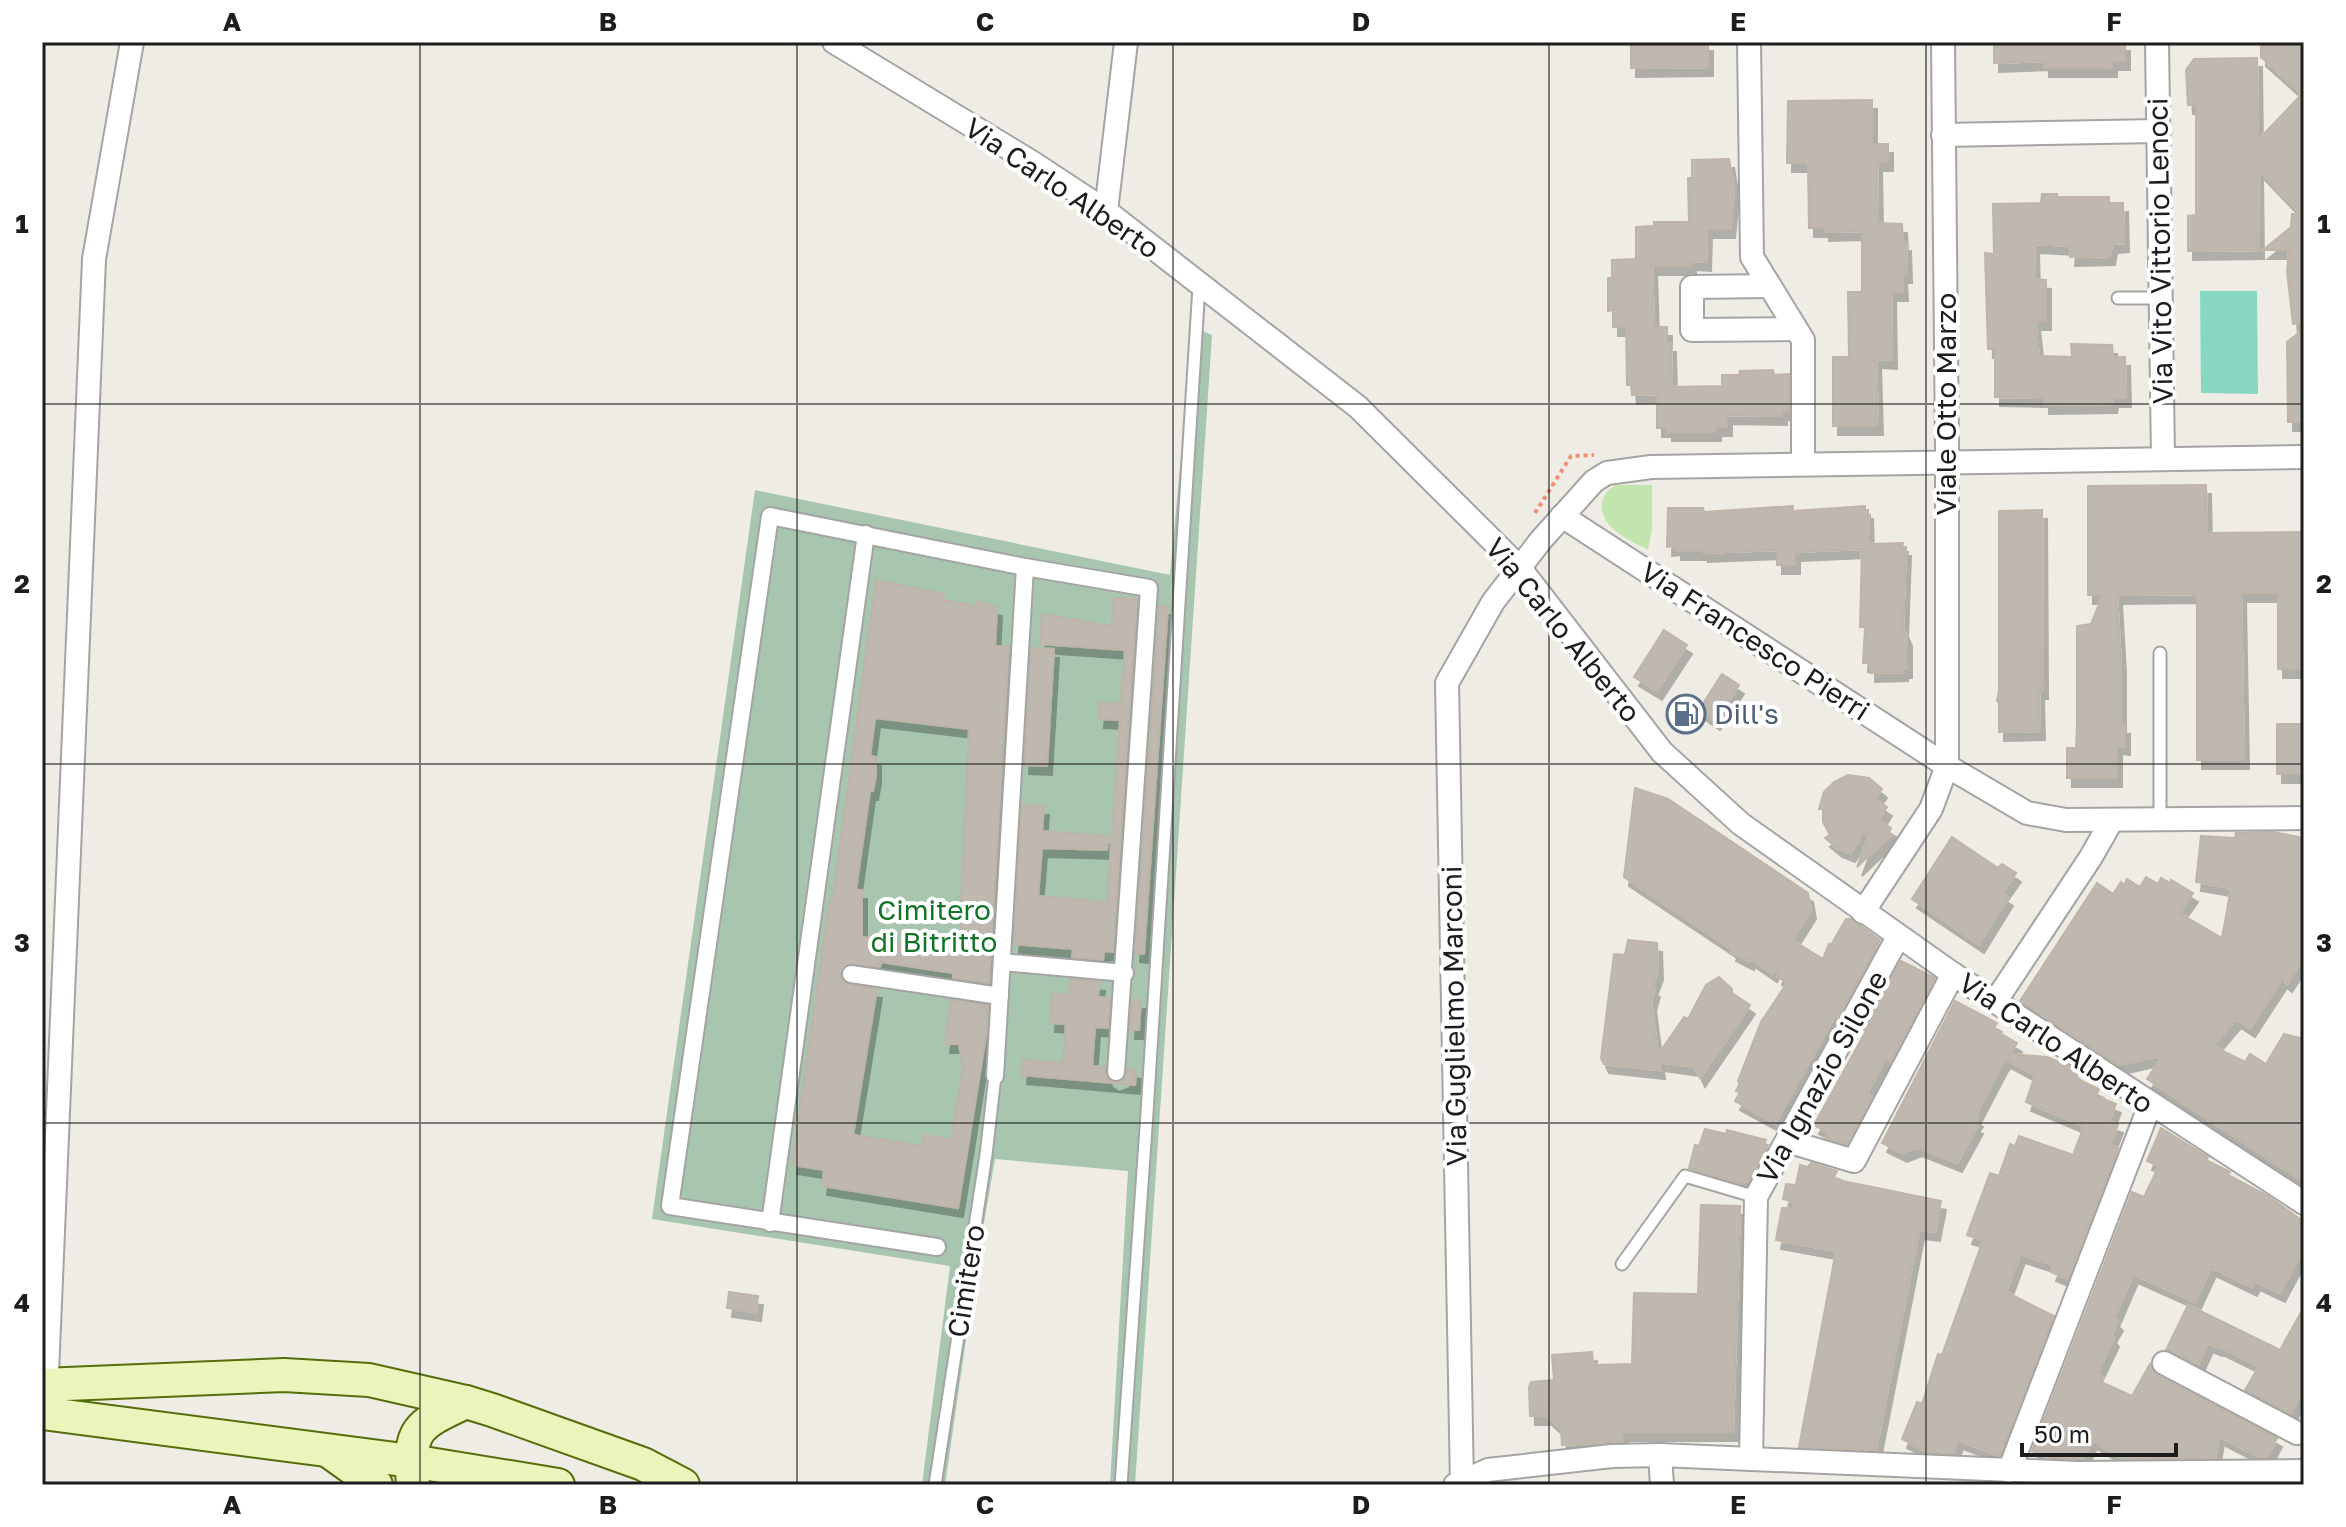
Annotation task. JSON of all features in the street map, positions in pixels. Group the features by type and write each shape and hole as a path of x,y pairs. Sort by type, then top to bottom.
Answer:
{"main road":[{"path":"44,1399 284,1375 369,1380 466,1402 643,1464 683,1485"},
{"path":"44,1399 327,1450 412,1473 558,1485"},
{"path":"412,1473 417,1430 428,1420 466,1402"},
{"path":"327,1450 376,1485"}],"street":[{"path":"44,1399 94,259 132,42"},
{"name":"Via Carlo Alberto","path":"834,42 1106,211 1358,407 1519,567 1662,752 1741,824 1898,937 2150,1105 2304,1203"},
{"path":"1106,211 1126,42"},
{"path":"1749,42 1752,257 1803,340 1803,464"},
{"name":"Viale Otto Marzo","path":"1943,42 1947,766"},
{"name":"Via Vito Vittorio Lenoci","path":"2157,42 2163,459"},
{"path":"1943,135 2158,131"},
{"path":"1769,286 1692,287 1692,330 1795,329"},
{"name":"Via Guglielmo Marconi","path":"1460,1484 1447,683 1493,602 1519,567 1594,481 1607,473 1651,467 2304,457"},
{"path":"937,1247 670,1206 770,516 1025,567 1149,588 1116,1072"},
{"name":"Via Francesco Pierri","path":"1562,516 1947,766 2027,813 2066,820 2304,818"},
{"path":"770,1223 866,534"},
{"path":"995,1076 1025,567"},
{"path":"1863,912 1931,809 1947,766"},
{"path":"1995,1002 2112,820"},
{"name":"Via Ignazio Silone","path":"1751,1459 1756,1197 1898,937"},
{"path":"1002,962 1125,973"},
{"path":"851,974 1000,996"},
{"path":"1787,1141 1854,1161 1953,974"},
{"path":"2009,1471 2150,1105"},
{"path":"2164,1363 2300,1427 2274,1478"},
{"path":"1460,1484 1488,1470 1612,1456 1660,1455 2009,1471 2274,1478 2304,1471"},
{"path":"1660,1455 1662,1485"}],"lane":[{"path":"1121,1485 1199,286"},
{"path":"2118,298 2161,298"},
{"path":"2160,653 2160,820"},
{"name":"Cimitero","path":"935,1485 986,1155 995,1076"},
{"path":"1622,1264 1685,1176 1756,1197"}],"green space":[{"path":"2200,291 2257,291 2258,394 2201,393"},
{"name":"Cimitero di Bitritto","path":"1193,327 1212,335 1135,1485 1110,1485 1128,1171 995,1159 945,1485 922,1485 950,1266 652,1219 755,490 1170,575"},
{"path":"1617,485 1652,485 1652,529 1648,550 1625,538 1606,521 1602,505 1604,498"}],"building":[{"path":"1631,42 1708,42 1708,67 1631,68"},
{"path":"1994,42 2125,42 2125,61 2112,61 2112,68 2044,68 2044,61 1994,63"},
{"path":"2261,42 2304,42 2304,323 2293,324 2287,271 2289,250 2263,250 2291,227 2292,214 2301,214 2258,169 2259,250 2188,251 2188,216 2196,215 2196,105 2188,105 2186,70 2194,59 2257,58 2258,140 2302,94 2261,57"},
{"path":"1872,100 1872,144 1888,144 1888,162 1877,162 1878,223 1902,224 1907,274 1902,274 1903,292 1891,292 1892,360 1876,359 1878,426 1833,426 1833,357 1849,357 1848,292 1862,292 1862,231 1824,232 1824,228 1809,228 1808,163 1787,163 1788,101"},
{"path":"1729,159 1734,189 1730,229 1707,229 1706,262 1691,261 1691,266 1652,266 1654,327 1667,327 1667,343 1671,343 1672,387 1722,386 1722,375 1773,370 1774,375 1789,374 1789,411 1782,411 1782,416 1727,415 1727,427 1716,427 1716,432 1667,432 1667,428 1657,428 1657,394 1632,395 1631,385 1627,385 1626,327 1613,327 1613,310 1608,311 1608,278 1612,278 1612,260 1636,259 1636,227 1654,226 1654,222 1689,222 1688,178 1692,178 1692,160"},
{"path":"2042,194 2109,197 2109,203 2123,203 2124,243 2112,244 2110,256 2070,257 2071,246 2034,244 2035,279 2046,280 2046,321 2035,321 2039,356 2072,357 2071,344 2112,345 2113,357 2125,357 2126,398 2113,398 2112,404 2044,405 2044,398 1995,397 1995,349 1988,349 1985,253 1994,254 1993,204 2041,203"},
{"path":"2304,329 2304,422 2288,422 2287,342"},
{"path":"2206,485 2207,533 2304,532 2304,669 2278,669 2278,593 2241,593 2244,760 2197,760 2197,594 2117,595 2121,725 2125,725 2125,746 2117,745 2117,778 2067,778 2067,748 2076,748 2077,626 2091,624 2103,595 2088,595 2088,486"},
{"path":"1793,506 1793,511 1865,506 1868,510 1869,544 1903,543 1902,547 1906,547 1903,628 1907,637 1907,669 1903,672 1870,673 1870,663 1863,663 1865,627 1860,627 1862,549 1795,552 1795,565 1777,565 1777,550 1703,553 1676,551 1676,546 1667,547 1668,508 1703,508 1704,512"},
{"path":"2042,510 2043,690 2039,690 2040,731 1999,732 1999,511"},
{"path":"876,580 944,594 943,600 997,607 995,646 1009,646 989,983 953,978 953,973 881,962 880,967 848,964 840,973 849,985 877,989 853,1135 922,1146 925,1135 951,1140 963,1068 959,1044 945,1044 951,1000 988,1005 987,1030 958,1208 822,1186 824,1170 792,1165 830,898 833,898","holes":["875,718 969,729 959,951 862,937 862,890 856,890 870,791 873,791 876,775 876,757 870,756"]},
{"path":"1113,598 1137,599 1113,952 1104,951 1103,960 1072,957 1073,949 1014,944 1022,805 1044,806 1042,831 1108,836 1107,850 1042,848 1038,896 1107,902 1120,720 1099,719 1100,702 1121,704 1125,650 1040,644 1042,614 1112,626"},
{"path":"1159,606 1168,606 1144,954 1135,953"},
{"path":"1664,630 1687,645 1657,691 1634,677"},
{"path":"1031,648 1054,649 1047,766 1024,765"},
{"path":"1722,674 1739,685 1715,721 1699,710"},
{"path":"2277,724 2304,724 2304,774 2277,774"},
{"path":"1848,775 1869,778 1882,789 1875,799 1887,807 1879,820 1891,828 1888,834 1891,835 1857,867 1869,835 1864,832 1850,853 1837,848 1825,838 1830,835 1823,822 1823,809 1819,809 1824,792"},
{"path":"1635,788 1668,799 1808,893 1811,910 1792,940 1823,959 1846,919 1851,919 1880,940 1775,1123 1735,1101 1740,1092 1736,1091 1738,1081 1761,1022 1787,983 1777,976 1781,964 1772,973 1750,958 1749,961 1731,952 1732,949 1624,877"},
{"path":"2273,832 2304,838 2304,957 2287,983 2282,979 2250,1028 2236,1019 2213,1046 2245,1062 2250,1054 2266,1064 2284,1034 2304,1039 2304,1182 2147,1079 2163,1055 2119,1065 2020,1001 2097,883 2113,894 2127,879 2140,887 2146,877 2158,884 2161,878 2170,883 2171,880 2193,893 2179,913 2222,938 2231,888 2196,882 2201,836 2235,838 2236,833"},
{"path":"1952,837 1998,868 2002,864 2016,873 2002,893 2008,897 1979,944 1912,899"},
{"path":"1628,940 1657,943 1658,971 1651,1002 1658,1055 1684,1017 1688,1019 1706,985 1719,977 1732,989 1732,993 1750,1005 1700,1078 1695,1067 1659,1062 1660,1070 1604,1064 1601,1058 1614,954 1625,955"},
{"path":"1901,961 1935,978 1891,1061 1886,1058 1867,1093 1872,1097 1847,1144 1826,1138 1829,1133 1814,1125"},
{"path":"1070,979 1100,982 1098,997 1110,998 1108,1028 1095,1027 1092,1066 1105,1067 1107,1078 1114,1083 1125,1079 1127,1069 1136,1070 1135,1085 1022,1075 1023,1060 1063,1063 1066,1024 1050,1023 1052,994 1069,995"},
{"path":"1132,1000 1141,1000 1139,1030 1130,1030"},
{"path":"1955,1001 1997,1023 1993,1029 2017,1043 2010,1054 2047,1057 2080,1074 2070,1076 2099,1089 2096,1096 2116,1104 2109,1121 2118,1124 2110,1145 2118,1148 2068,1279 2051,1272 2054,1265 2020,1254 2006,1292 2054,1316 2000,1456 1958,1440 1953,1454 1930,1453 1902,1439 1917,1402 1922,1404 1938,1354 1942,1355 1983,1240 1967,1235 1990,1173 1999,1176 2010,1144 2015,1146 2019,1136 2073,1155 2084,1126 2026,1102 2035,1075 2006,1059 1975,1116 1978,1118 1974,1124 1978,1125 1957,1163 1917,1147 1902,1153 1882,1143"},
{"path":"2161,1128 2208,1157 2206,1160 2230,1172 2228,1175 2268,1196 2304,1222 2304,1248 2280,1293 2255,1281 2252,1287 2211,1267 2195,1302 2133,1274 2114,1318 2118,1322 2111,1334 2114,1338 2096,1375 2103,1377 2101,1382 2132,1396 2150,1364 2157,1375 2277,1438 2267,1457 2259,1457 2219,1436 2215,1458 2123,1459 2092,1440 2083,1459 2048,1458 2032,1451 2132,1192 2144,1197 2159,1166 2147,1161"},
{"path":"1705,1129 1726,1134 1727,1130 1766,1140 1764,1144 1768,1145 1748,1182 1741,1180 1741,1184 1689,1168 1695,1145 1699,1146"},
{"path":"1811,1163 1837,1171 1833,1179 1941,1201 1935,1232 1919,1230 1876,1450 1799,1447 1836,1251 1776,1240 1782,1208 1793,1208 1794,1202 1783,1199 1786,1184 1796,1185 1800,1165 1808,1167"},
{"path":"1701,1205 1740,1206 1733,1432 1623,1432 1623,1441 1562,1445 1561,1429 1547,1416 1530,1416 1531,1382 1554,1380 1552,1355 1592,1352 1593,1365 1632,1364 1634,1293 1698,1294"},
{"path":"729,1292 758,1296 756,1312 727,1308"},
{"path":"2188,1305 2280,1350 2304,1307 2304,1389 2290,1414 2245,1390 2259,1366 2208,1343 2198,1365 2166,1350"}],"place":[{"name":"Dill's","path":"1686,714"}]}
